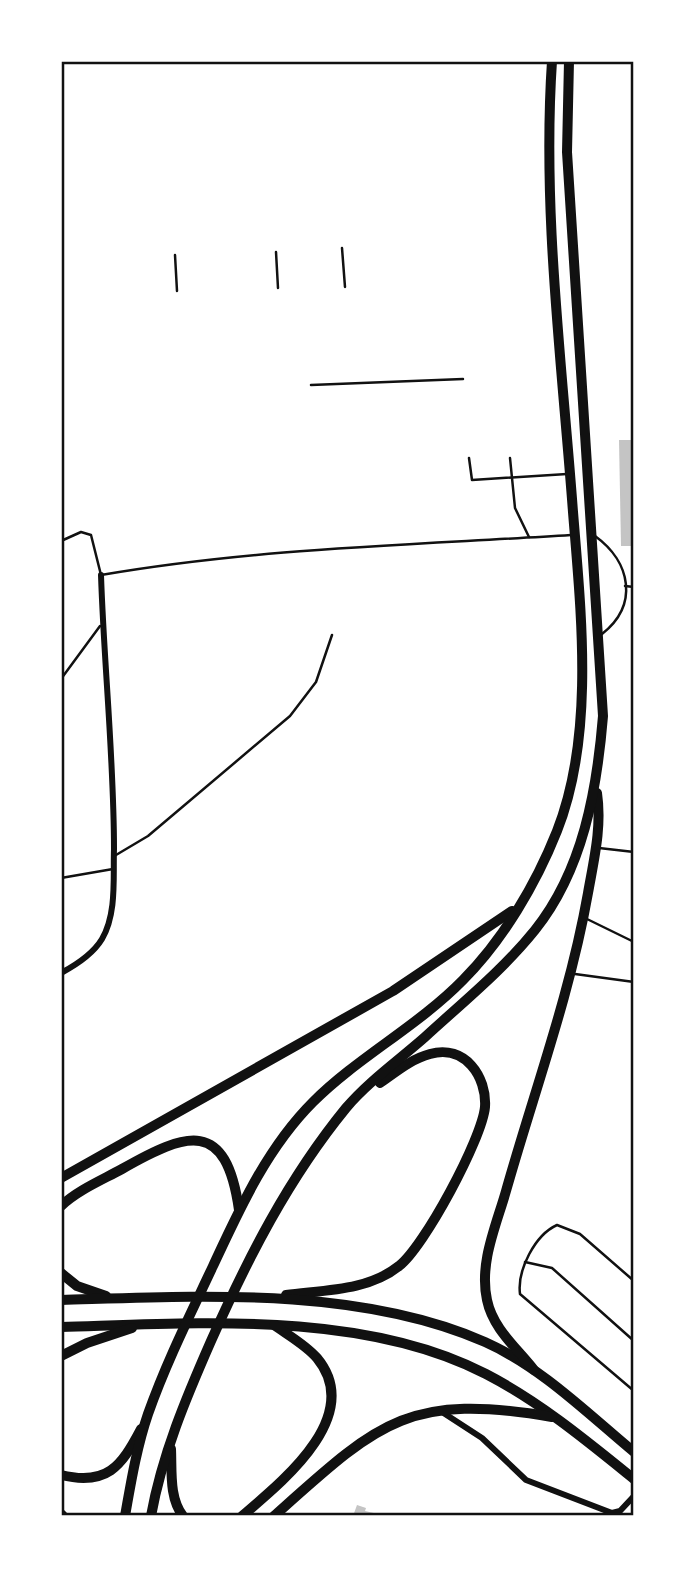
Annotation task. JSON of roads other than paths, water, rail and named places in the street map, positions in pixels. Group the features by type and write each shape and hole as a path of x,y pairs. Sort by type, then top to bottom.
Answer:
{"highway":[{"path":"61,1475 88,1480 102,1477 117,1466 130,1450 239,1211 288,1129 343,1076 460,983 482,959 518,907 556,834 568,802 578,734 582,650 550,142 552,61"},
{"path":"151,1516 171,1440 235,1288 281,1198 304,1161 348,1106 502,967 536,928 565,880 580,843 596,786 603,716 600,636 567,152 569,61"},
{"path":"534,1370 496,1322 487,1302 485,1273 498,1214 571,973 584,917 600,814 596,786"},
{"path":"61,1178 412,979 518,907"},
{"path":"61,1300 268,1297 362,1284 400,1266 433,1222 479,1128 485,1109 484,1086 475,1066 454,1054 434,1052 412,1060 348,1106"},
{"path":"61,1206 169,1143 190,1140 205,1143 220,1153 232,1171 239,1211"},
{"path":"61,1273 77,1286 113,1299"},
{"path":"268,1297 353,1307 448,1329 485,1342 534,1370 633,1450"},
{"path":"61,1356 88,1343 144,1325"},
{"path":"242,1516 309,1452 323,1435 330,1414 331,1394 326,1371 316,1357 273,1325"},
{"path":"61,1327 273,1325 365,1334 402,1343 485,1373 555,1418 634,1479"},
{"path":"274,1516 363,1439 406,1418 438,1409 495,1408 555,1418"},
{"path":"125,1516 147,1416"},
{"path":"171,1440 173,1491 177,1508 183,1516"}],"street":[{"path":"61,973 78,964 102,940 111,916 114,799 101,575"},
{"path":"438,1409 482,1438 526,1480 570,1495 603,1514 620,1511 634,1496"}],"lane":[{"path":"342,248 345,287"},
{"path":"276,252 278,288"},
{"path":"175,255 177,291"},
{"path":"311,385 463,379"},
{"path":"469,458 471,480 570,474"},
{"path":"510,458 515,508 529,537"},
{"path":"61,541 80,532 91,535 101,575 193,559 330,547 593,534 610,547 619,559 625,575 617,622 600,636"},
{"path":"625,586 634,587"},
{"path":"61,679 102,624"},
{"path":"113,856 148,835 290,716 316,682 332,635"},
{"path":"596,848 634,852"},
{"path":"61,877 113,869"},
{"path":"584,917 634,942"},
{"path":"571,973 634,982"},
{"path":"634,1281 580,1234 557,1224 550,1228 525,1262 519,1279 520,1294 634,1391"},
{"path":"525,1262 552,1268 634,1341"}]}
